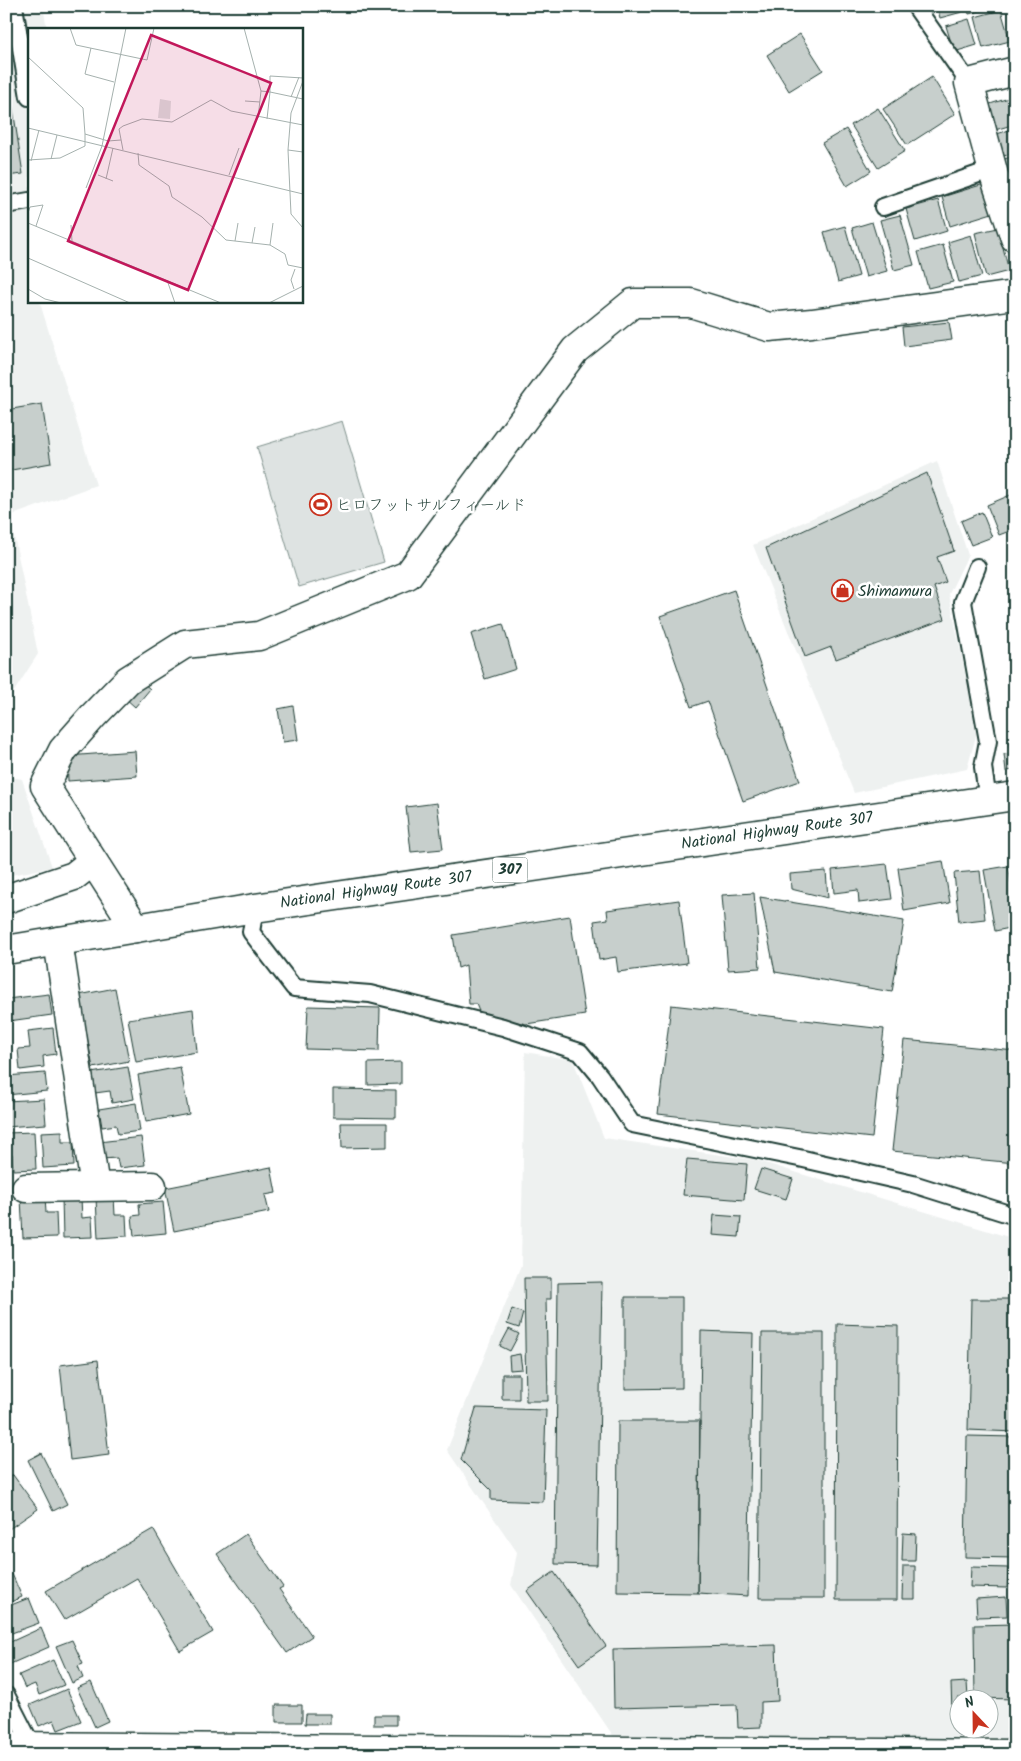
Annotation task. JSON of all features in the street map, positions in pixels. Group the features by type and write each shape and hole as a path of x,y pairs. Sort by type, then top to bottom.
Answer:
{"main road":[{"path":"1015,71 969,83 1015,238"},
{"path":"136,928 45,786 63,750 128,680 185,644 259,636 408,575 575,350 633,303 691,304 768,327 812,323 1015,295"},
{"name":"National Highway Route 307","path":"6,950 255,908 1015,796"},
{"path":"6,899 74,876 92,860"},
{"path":"58,942 95,1187"},
{"path":"26,1188 152,1186"},
{"path":"19,1746 1015,1754"}],"lane":[{"path":"14,6 28,91"},
{"path":"915,6 969,83"},
{"path":"882,207 993,169"},
{"path":"6,205 28,201"},
{"path":"978,567 962,602 988,740 983,767 988,800"},
{"path":"255,908 251,932 294,988 370,994 503,1027 580,1052 600,1076 632,1124 799,1158 913,1184 1015,1216"},
{"path":"6,1695 19,1746"}],"shaded area":[{"path":"6,6 43,6 47,28 28,28 28,302 42,302 40,303 96,485 10,516 38,654 6,704"},
{"name":"ヒロフットサルフィールド","path":"342,421 384,562 299,587 257,447"},
{"path":"937,461 968,555 949,594 977,732 967,769 854,793 753,545"},
{"path":"6,776 22,779 52,867 6,876"},
{"path":"525,1052 573,1060 604,1138 755,1160 1015,1239 1015,1740 616,1740 511,1585 517,1552 447,1450 521,1265"}],"building":[{"path":"937,6 961,6 962,12 940,18"},
{"path":"967,6 999,6 969,14"},
{"path":"1001,10 1010,41 983,48 975,17"},
{"path":"969,19 977,45 954,52 946,26"},
{"path":"800,34 823,70 789,91 767,55"},
{"path":"6,63 23,174 6,176"},
{"path":"932,77 955,114 907,145 883,109"},
{"path":"1015,96 1015,124 995,130 987,105"},
{"path":"878,108 905,151 878,168 851,125"},
{"path":"1015,128 1015,152 1004,156 997,134"},
{"path":"846,129 871,171 847,186 822,143"},
{"path":"1015,156 1015,183 1012,184 1004,159"},
{"path":"984,184 992,213 950,226 942,197"},
{"path":"938,200 947,231 915,241 906,209"},
{"path":"900,215 914,265 894,270 880,220"},
{"path":"872,222 887,271 866,277 852,228"},
{"path":"845,226 859,276 838,282 824,232"},
{"path":"998,228 1009,271 986,277 975,233"},
{"path":"971,235 982,276 959,282 948,242"},
{"path":"943,245 953,282 928,288 918,252"},
{"path":"949,322 952,340 904,346 902,327"},
{"path":"42,404 51,463 6,471 6,410"},
{"path":"927,473 954,551 937,557 946,582 934,587 945,619 836,659 831,647 805,657 766,548"},
{"path":"1015,493 1015,529 999,535 987,505"},
{"path":"982,512 992,537 971,545 961,521"},
{"path":"734,590 800,781 743,801 708,701 691,707 660,616"},
{"path":"503,624 516,669 485,679 471,634"},
{"path":"141,681 150,689 135,707 125,698"},
{"path":"293,706 298,740 283,742 278,709"},
{"path":"1015,740 1015,770 1006,771 1004,754 1010,753 1008,741"},
{"path":"135,751 137,776 68,781 67,756"},
{"path":"437,803 443,849 411,852 406,807"},
{"path":"943,861 950,903 904,911 898,868"},
{"path":"887,864 892,899 859,903 858,890 834,893 832,870"},
{"path":"1008,866 1015,903 1015,927 995,931 984,870"},
{"path":"826,871 828,898 791,889 790,874"},
{"path":"980,871 985,919 959,922 954,873"},
{"path":"754,893 760,968 728,970 722,895"},
{"path":"760,897 904,921 892,992 775,972"},
{"path":"679,900 687,963 618,972 616,957 599,960 594,921 608,919 607,910"},
{"path":"570,916 585,1015 526,1024 480,1014 476,1004 469,1004 466,965 458,968 453,935"},
{"path":"115,988 129,1061 93,1068 79,995"},
{"path":"49,994 52,1015 9,1021 7,999"},
{"path":"671,1005 884,1029 872,1138 658,1114"},
{"path":"308,1006 380,1008 379,1051 306,1049"},
{"path":"193,1009 197,1052 136,1062 128,1019"},
{"path":"53,1028 56,1054 43,1056 44,1067 20,1070 18,1049 30,1048 28,1031"},
{"path":"904,1040 1015,1051 1015,1163 892,1151"},
{"path":"401,1062 401,1084 368,1085 368,1063"},
{"path":"128,1067 134,1099 112,1103 110,1091 95,1093 91,1073"},
{"path":"180,1067 189,1114 146,1122 138,1075"},
{"path":"45,1073 47,1091 6,1095 6,1076"},
{"path":"333,1089 396,1090 396,1118 333,1117"},
{"path":"44,1099 46,1124 6,1127 6,1101"},
{"path":"136,1103 140,1131 118,1134 116,1125 102,1127 99,1109"},
{"path":"341,1123 387,1123 387,1147 342,1148"},
{"path":"62,1131 62,1142 73,1142 74,1166 43,1168 41,1132"},
{"path":"34,1132 36,1169 13,1170 12,1154 6,1154 6,1133"},
{"path":"141,1137 145,1165 119,1168 117,1158 101,1159 99,1142"},
{"path":"687,1159 747,1164 744,1200 683,1195"},
{"path":"271,1167 276,1193 265,1195 269,1212 174,1231 165,1188"},
{"path":"761,1169 793,1179 786,1199 754,1189"},
{"path":"45,1196 46,1213 56,1213 57,1237 23,1238 21,1198"},
{"path":"114,1197 115,1215 126,1215 127,1236 98,1238 96,1198"},
{"path":"62,1198 81,1198 82,1218 92,1217 93,1237 63,1238"},
{"path":"163,1202 166,1233 134,1236 132,1216 140,1215 139,1204"},
{"path":"714,1215 741,1217 739,1237 712,1235"},
{"path":"524,1278 551,1278 551,1299 546,1299 548,1401 526,1401"},
{"path":"602,1282 597,1565 555,1564 558,1283"},
{"path":"625,1297 682,1297 682,1388 625,1389"},
{"path":"971,1299 1015,1299 1015,1432 968,1430"},
{"path":"512,1309 523,1313 519,1328 507,1324"},
{"path":"837,1324 898,1326 897,1600 836,1600"},
{"path":"509,1329 519,1334 510,1351 500,1346"},
{"path":"701,1331 753,1333 748,1596 698,1593"},
{"path":"762,1333 824,1333 824,1598 759,1598"},
{"path":"520,1354 522,1369 510,1370 509,1356"},
{"path":"98,1360 109,1455 70,1460 60,1365"},
{"path":"502,1374 519,1374 519,1399 502,1399"},
{"path":"476,1408 546,1410 543,1502 491,1500 491,1490 461,1460"},
{"path":"618,1421 700,1421 698,1593 617,1592"},
{"path":"967,1436 1015,1437 1015,1558 965,1557"},
{"path":"41,1453 67,1504 53,1511 28,1460"},
{"path":"13,1475 38,1509 6,1531 6,1480"},
{"path":"153,1529 213,1632 180,1651 137,1578 64,1620 46,1591"},
{"path":"903,1533 916,1534 915,1561 902,1561"},
{"path":"246,1534 283,1587 279,1589 312,1636 287,1653 217,1554"},
{"path":"903,1566 915,1566 915,1599 902,1599"},
{"path":"971,1567 1008,1568 1007,1588 970,1587"},
{"path":"554,1572 606,1646 579,1665 527,1591"},
{"path":"12,1574 22,1597 6,1604 6,1577"},
{"path":"1006,1597 1007,1616 977,1617 976,1599"},
{"path":"29,1598 39,1623 9,1634 6,1629 6,1607"},
{"path":"1015,1624 1015,1699 998,1699 998,1688 975,1688 974,1625"},
{"path":"41,1628 49,1647 8,1665 6,1662 6,1644"},
{"path":"72,1640 83,1664 78,1666 83,1678 72,1683 56,1646"},
{"path":"776,1645 778,1701 761,1702 761,1727 738,1728 737,1705 614,1708 613,1649"},
{"path":"53,1660 64,1685 39,1695 35,1684 25,1688 19,1675"},
{"path":"91,1682 108,1721 95,1727 77,1688"},
{"path":"967,1682 967,1688 951,1688 951,1683"},
{"path":"67,1689 81,1721 58,1730 54,1720 39,1726 30,1705"},
{"path":"276,1705 302,1705 302,1722 276,1722"},
{"path":"306,1714 330,1714 330,1724 305,1724"},
{"path":"374,1715 396,1715 396,1725 374,1725"}],"place":[{"name":"ヒロフットサルフィールド","path":"320,505"},
{"name":"Shimamura","path":"842,591"}]}
